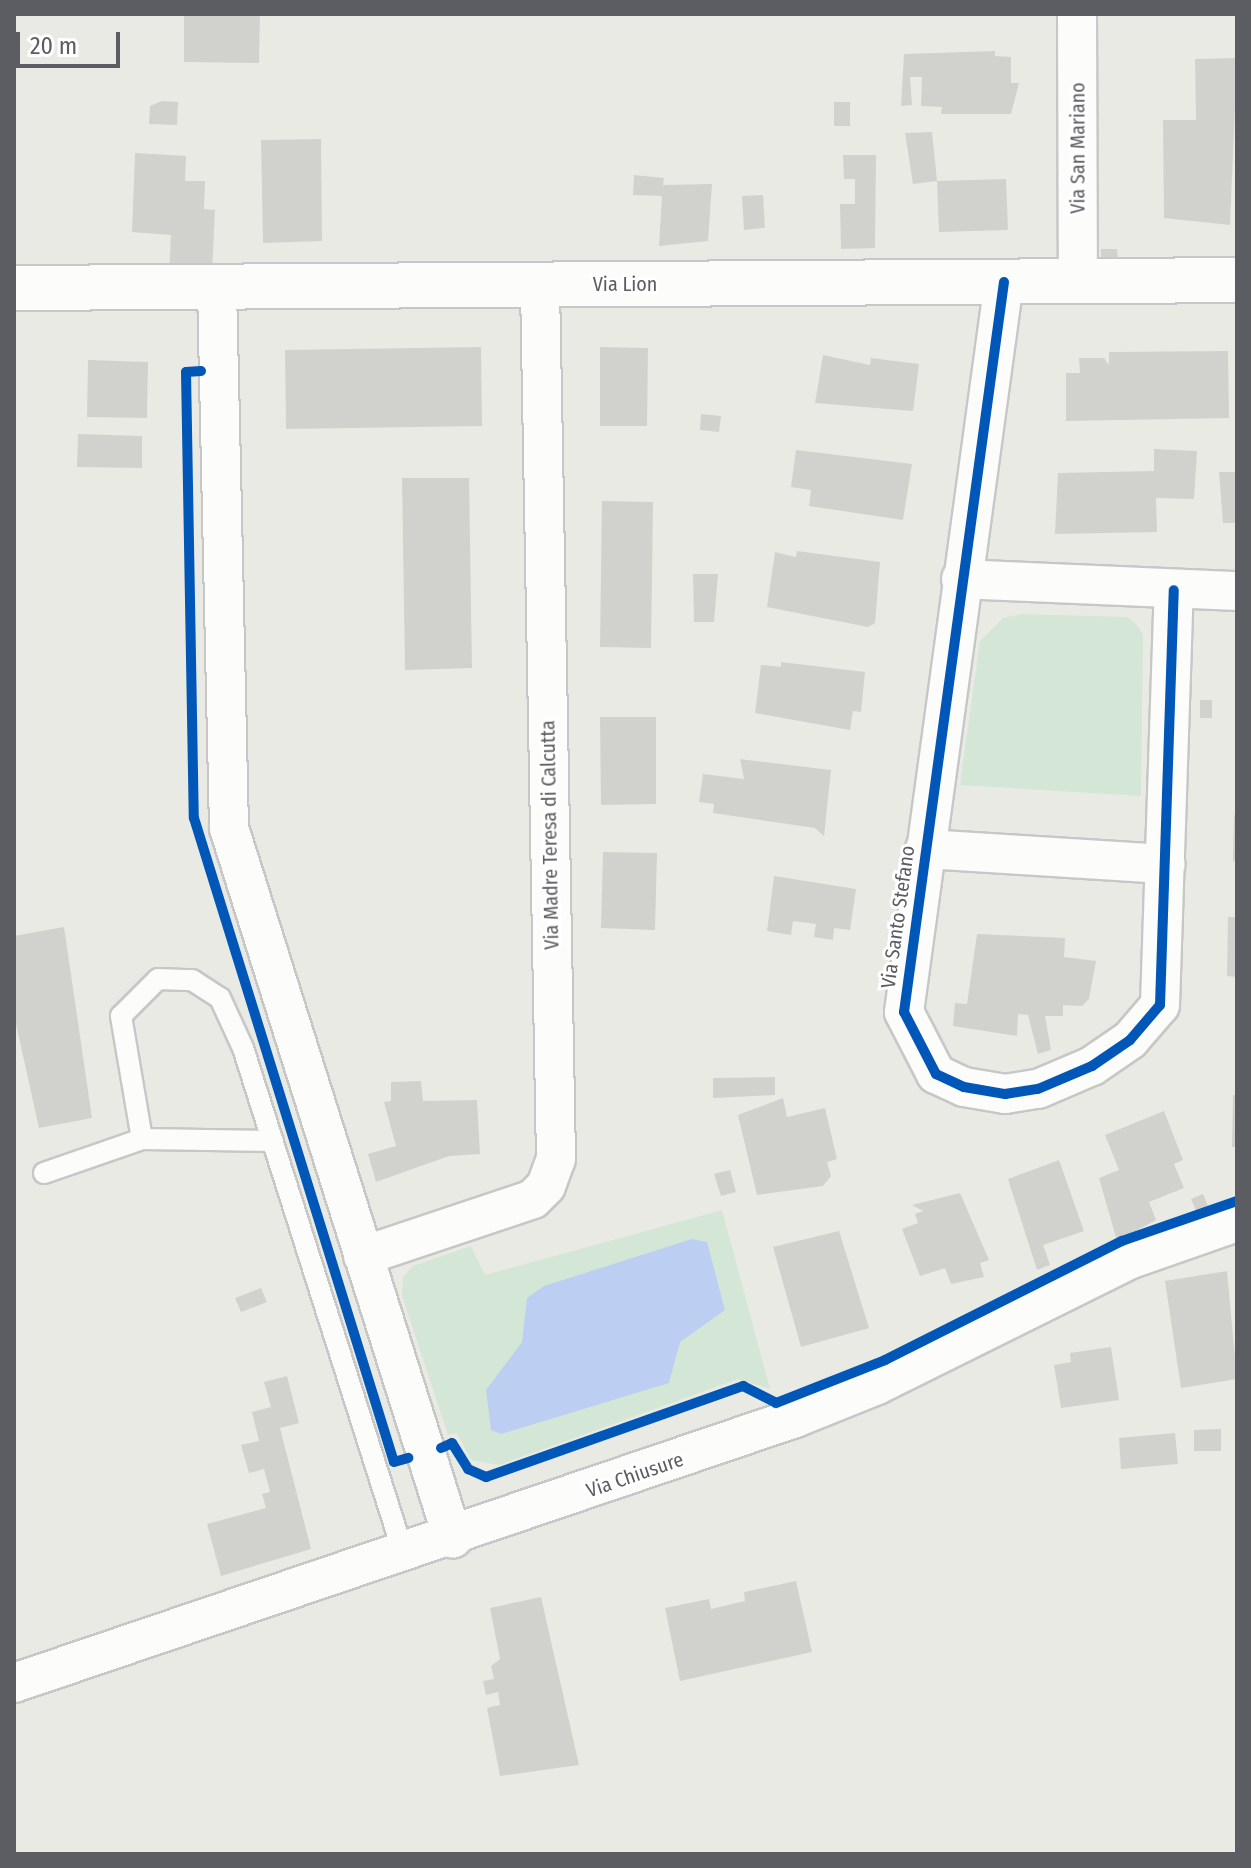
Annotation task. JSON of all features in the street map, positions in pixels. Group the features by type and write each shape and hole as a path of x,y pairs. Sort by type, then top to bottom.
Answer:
{"street":[{"name":"Via San Mariano","path":"1077,14 1078,282"},
{"name":"Via Lion","path":"14,288 1237,280"},
{"name":"Via Santo Stefano","path":"1004,282 904,1012 936,1074 1005,1094 1038,1089 1092,1066 1130,1040 1160,1005 1174,590"},
{"name":"Via Madre Teresa di Calcutta","path":"363,1256 533,1199 546,1186 556,1159 540,284"},
{"path":"217,288 229,828 453,1539"},
{"path":"961,579 1237,591"},
{"name":"Via Santo Stefano","path":"925,849 1166,864"},
{"name":"Via Chiusure","path":"14,1683 453,1539 795,1418 1131,1259 1237,1222"}],"lane":[{"path":"142,1139 121,1016 158,979 192,980 220,998 273,1141 404,1555"},
{"path":"44,1173 142,1139 273,1141"}],"green space":[{"path":"1021,614 1128,617 1138,626 1143,635 1141,796 960,785 980,641 1003,618"},
{"path":"722,1210 770,1389 738,1379 499,1465 471,1460 457,1433 448,1435 402,1296 403,1277 413,1266 471,1246 485,1275"}],"water":[{"path":"692,1239 707,1242 725,1310 680,1342 669,1383 501,1434 491,1430 486,1390 522,1342 527,1298 544,1286"}],"building":[{"path":"184,14 260,14 259,63 184,62"},
{"path":"995,51 995,56 1011,57 1011,83 1019,83 1011,114 941,114 942,107 921,106 922,77 910,77 912,105 901,106 904,54"},
{"path":"1237,58 1230,225 1164,218 1163,120 1196,120 1195,59"},
{"path":"162,101 178,102 177,125 149,124 150,106"},
{"path":"834,102 850,102 850,126 834,126"},
{"path":"932,132 937,181 913,184 905,133"},
{"path":"321,139 322,241 263,243 261,140"},
{"path":"135,153 186,156 185,181 205,181 204,209 215,210 212,272 169,276 171,235 132,232"},
{"path":"843,155 876,155 875,248 841,249 840,204 855,204 855,179 844,179"},
{"path":"634,175 664,178 663,185 712,184 708,241 659,246 662,196 633,195"},
{"path":"1006,179 1008,230 939,232 937,181"},
{"path":"763,195 765,228 744,230 742,196"},
{"path":"1101,249 1117,249 1118,260 1101,261"},
{"path":"481,347 482,426 286,429 285,350"},
{"path":"600,347 648,348 647,426 600,426"},
{"path":"1228,351 1229,418 1066,421 1066,373 1080,373 1079,358 1104,358 1109,365 1109,352"},
{"path":"823,355 870,365 871,358 919,364 913,411 815,403"},
{"path":"88,360 148,362 147,418 87,417"},
{"path":"701,414 721,416 719,432 700,430"},
{"path":"78,434 142,436 142,468 77,467"},
{"path":"1154,449 1197,451 1194,499 1156,498 1157,532 1055,534 1058,473 1154,471"},
{"path":"796,450 912,464 903,520 809,506 811,490 791,487"},
{"path":"1219,472 1237,472 1237,523 1223,523"},
{"path":"402,478 469,478 472,668 405,670"},
{"path":"602,501 653,502 651,648 600,647"},
{"path":"797,551 880,562 875,623 868,627 767,607 775,552 796,557"},
{"path":"693,574 718,574 714,622 694,622"},
{"path":"781,662 865,672 861,712 853,711 850,730 755,713 761,665 781,667"},
{"path":"1200,700 1212,700 1212,718 1200,718"},
{"path":"600,717 656,717 656,804 601,805"},
{"path":"740,759 831,770 824,836 815,828 713,813 714,804 699,802 703,774 744,779"},
{"path":"1234,815 1237,815 1237,861 1233,861"},
{"path":"603,852 657,853 655,930 601,928"},
{"path":"774,876 856,889 850,930 834,928 833,940 814,937 816,924 793,921 791,935 767,931"},
{"path":"1228,917 1237,917 1237,977 1227,976"},
{"path":"64,927 92,1118 39,1128 14,1015 14,936"},
{"path":"977,934 1065,938 1064,957 1096,961 1089,999 1082,1006 1063,1005 1063,1016 1045,1016 1051,1050 1038,1054 1028,1015 1018,1014 1017,1036 953,1026 955,1003 967,1004"},
{"path":"775,1077 775,1095 713,1098 713,1078"},
{"path":"421,1081 423,1101 477,1100 480,1154 449,1156 376,1182 368,1154 396,1146 384,1102 391,1101 391,1082"},
{"path":"1233,1095 1237,1095 1237,1147 1232,1147"},
{"path":"783,1098 787,1117 825,1108 837,1159 827,1162 831,1176 823,1186 757,1195 738,1115"},
{"path":"1164,1111 1183,1160 1174,1164 1184,1188 1149,1202 1156,1220 1117,1241 1099,1178 1119,1170 1105,1135"},
{"path":"1059,1160 1084,1231 1043,1245 1050,1265 1037,1270 1008,1179"},
{"path":"730,1170 736,1192 721,1196 714,1174"},
{"path":"960,1193 989,1260 980,1263 984,1277 951,1284 945,1268 920,1276 902,1229 918,1223 915,1214 923,1211 912,1205"},
{"path":"1203,1194 1208,1206 1196,1211 1191,1199"},
{"path":"839,1231 869,1328 801,1347 773,1247"},
{"path":"1227,1271 1237,1379 1181,1388 1165,1281"},
{"path":"261,1288 267,1302 241,1312 235,1298"},
{"path":"1111,1347 1119,1400 1061,1408 1054,1365 1071,1362 1070,1353"},
{"path":"287,1376 299,1423 280,1428 311,1549 221,1576 207,1524 266,1508 262,1494 270,1492 264,1469 249,1473 241,1445 259,1441 252,1412 271,1407 264,1382"},
{"path":"1221,1429 1221,1451 1194,1451 1194,1430"},
{"path":"1175,1433 1178,1464 1121,1469 1119,1438"},
{"path":"796,1581 812,1652 680,1681 665,1608 709,1599 711,1609 745,1601 744,1592"},
{"path":"541,1597 579,1765 500,1776 487,1708 500,1705 498,1692 486,1695 483,1681 494,1679 491,1666 500,1659 490,1608"}],"cycle path":[{"path":"1004,282 904,1012 936,1074 964,1087 1005,1094 1038,1089 1092,1066 1130,1040 1160,1005 1174,590"},
{"path":"201,371 186,372 194,818 394,1462 408,1458"},
{"path":"441,1448 452,1443 468,1469 486,1477 743,1386 776,1403 885,1360 1122,1241 1237,1201"}]}
